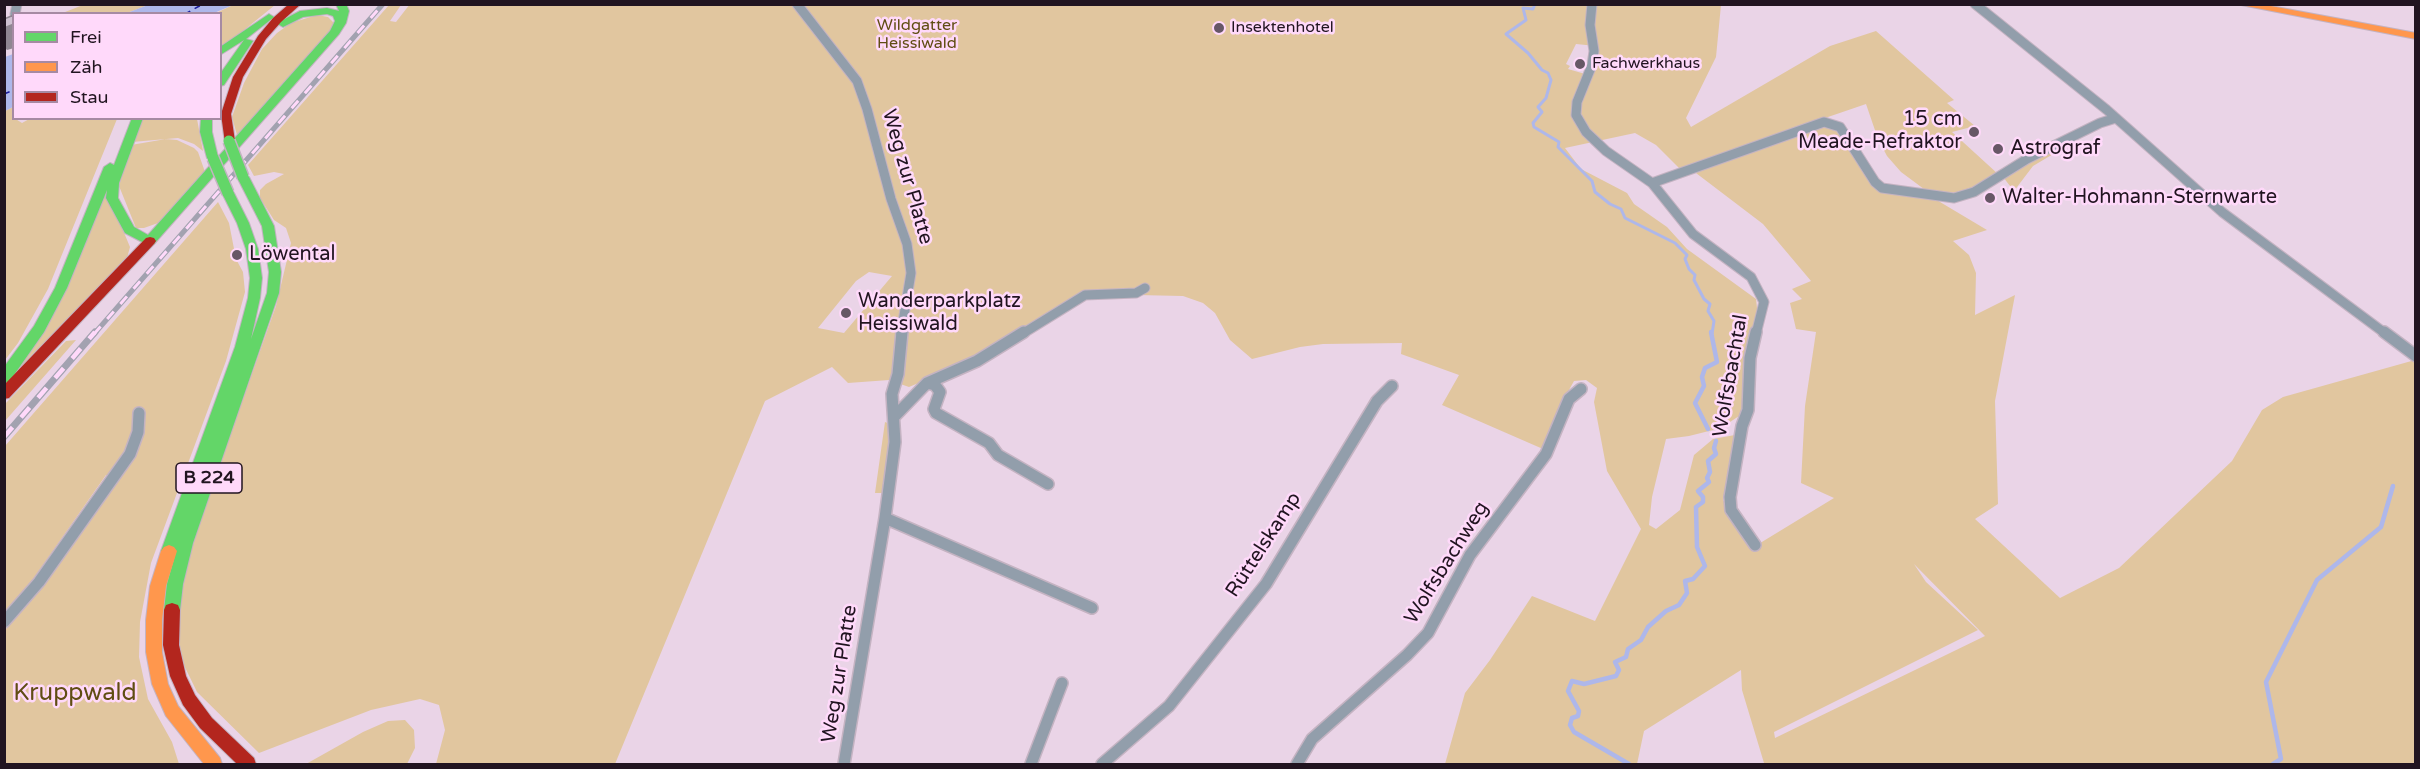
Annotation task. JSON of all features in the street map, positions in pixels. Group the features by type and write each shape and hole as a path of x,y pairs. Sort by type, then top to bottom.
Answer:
{"main road":[{"path":"222,80 238,53 283,4"},
{"name":"B 224","path":"248,765 206,723 189,700 178,676 171,645 171,615 175,584 186,543 273,293 275,272 268,226 243,177 229,141 226,114 230,97 243,67 277,20 296,4"},
{"path":"4,394 150,241 336,32 344,11 341,4"},
{"path":"2241,4 2415,36"},
{"path":"262,38 300,14 327,11 337,14 341,23"},
{"path":"222,51 269,17"},
{"path":"4,378 39,329 61,288 128,120"},
{"path":"137,120 114,183 112,198 129,230 150,241"},
{"name":"B 224","path":"207,120 206,132 213,158 243,223 252,249 256,278 254,298 242,347 170,547 159,586 154,620 154,652 160,684 172,711 214,765"}],"street":[{"name":"Weg zur Platte","path":"797,4 857,81 876,141 887,188 907,243 911,273 898,355 898,374 892,394 895,441 885,518 844,765"},
{"name":"Wolfsbachtal","path":"1592,4 1590,25 1594,51 1592,65 1577,102 1576,115 1586,132 1606,151 1652,183 1693,234 1751,278 1764,302 1750,358 1748,410 1742,426 1730,497 1731,510 1755,545"},
{"path":"1975,4 2116,118 2222,213 2415,356"},
{"path":"1652,183 1824,122 1836,125 1842,130 1875,182 1882,188 1954,198 1974,192 2027,159 2100,123 2116,118"},
{"path":"895,416 927,383 977,362 1085,295 1136,292 1145,288"},
{"path":"927,383 934,385 940,392 934,409 936,413 989,443 998,455 1048,484"},
{"name":"Rüttelskamp","path":"1102,765 1169,706 1266,584 1377,401 1392,386"},
{"name":"Wolfsbachweg","path":"1297,765 1312,739 1407,655 1428,633 1470,555 1546,454 1569,399 1581,389"},
{"path":"4,622 39,582 130,454 138,432 139,413"},
{"path":"885,518 1092,608"},
{"path":"1031,765 1062,683"}],"green space":[{"name":"Wildgatter Heissiwald","path":"410,4 1721,5 1716,57 1686,118 1691,127 1830,46 1876,31 1954,100 1947,103 1975,126 1952,132 1998,174 1968,191 1932,195 1901,172 1887,156 1878,139 1866,104 1752,143 1682,171 1656,145 1635,133 1565,148 1581,169 1627,193 1634,204 1667,227 1687,249 1756,299 1758,317 1746,355 1742,414 1721,428 1666,439 1652,497 1649,525 1656,529 1680,510 1694,455 1713,439 1735,435 1723,500 1752,548 1834,498 1801,483 1805,406 1816,332 1796,329 1790,303 1802,299 1792,289 1811,281 1763,224 1692,170 1821,124 1834,126 1873,183 1935,199 1987,230 1953,241 1969,255 1976,273 1975,315 2015,295 1995,401 1998,504 1975,519 2060,598 2119,568 2232,461 2262,410 2283,397 2415,360 2415,764 1762,764 1764,763 1742,690 1741,670 1644,731 1637,764 1445,764 1465,693 1490,660 1532,596 1595,621 1641,529 1607,471 1594,402 1597,388 1586,380 1574,381 1559,408 1543,449 1442,405 1459,375 1401,354 1402,343 1323,344 1300,347 1252,359 1230,340 1215,313 1203,303 1183,296 1085,291 973,360 909,387 889,380 848,383 832,367 765,401 615,764 436,764 445,730 439,705 420,699 371,710 259,753 197,692 181,659 176,613 192,543 276,306 291,243 286,228 274,220 260,198 260,190 266,184 284,174 274,172 254,176 248,165 389,5 401,5 390,21 396,22","holes":["1576,44 1596,46 1598,58 1592,76 1568,69 1570,66 1566,64","869,272 892,276 844,333 818,328 856,281","1914,564 1985,636 1775,738 1774,732 1978,630 1926,582"]},
{"path":"83,5 148,5 130,12 65,12"},
{"path":"233,5 275,5 222,45 222,12 218,12"},
{"path":"317,15 328,17 334,23 330,32 237,135 232,117 244,83 262,49 277,33 291,23"},
{"path":"12,108 12,120 22,123 27,120 117,120 48,289 18,343 5,360 5,111"},
{"path":"142,120 197,120 203,151 194,144 178,138 132,142"},
{"path":"166,139 177,140 194,148 198,152 205,172 158,223 136,228 119,186 131,145"},
{"path":"2057,148 2060,150 2033,166 2014,191 2003,177"},
{"path":"105,187 130,247 127,258 5,386"},
{"name":"Kruppwald","path":"218,202 229,223 236,259 243,272 245,292 226,361 151,563 140,622 139,657 148,699 172,742 179,764 5,764 5,630 53,573 121,476 106,475 5,615 5,446"},
{"path":"76,340 5,421 5,404 66,341"},
{"path":"885,422 890,424 890,442 883,493 875,493"},
{"path":"405,720 414,730 415,748 407,764 306,764 363,732 388,721"}],"water":[{"path":"148,4 233,5 216,12 130,12"},
{"path":"12,54 12,108 5,111 5,57"}],"building":[{"path":"12,16 12,25 4,28 4,19"}],"waterway":[{"path":"1535,4 1533,9 1523,8 1526,20 1506,34 1528,53 1542,70 1548,73 1551,80 1546,98 1538,107 1542,112 1533,123 1534,127 1559,142 1558,147 1592,181 1595,192 1610,204 1621,209 1625,218 1675,243 1687,255 1685,259 1689,269 1695,275 1694,280 1704,299 1710,304 1708,311 1714,321 1712,334"},
{"path":"1708,429 1695,403 1704,386 1702,377 1705,368 1717,362 1711,332"},
{"path":"1629,764 1574,732 1570,725 1572,718 1578,716 1579,711 1568,691 1572,681 1584,684 1616,676 1619,670 1615,662 1626,657 1628,649 1641,640 1648,627 1666,611 1679,605 1687,593 1685,581 1693,579 1705,566 1697,547 1696,507 1703,502 1703,497 1698,491 1709,482 1707,478 1710,472 1708,461 1716,454 1714,448 1716,441"},
{"path":"2273,764 2281,759 2266,682 2317,580 2381,527 2393,486"}],"ferry route":[{"path":"189,12 203,4"},
{"path":"4,94 12,91"}],"railway":[{"path":"94,334 383,4"},
{"path":"4,437 95,332"}],"traffic: fast":[{"path":"137,120 113,183 112,198 129,230 150,241 335,32 344,11 341,4"},
{"path":"283,24 300,14 327,11 337,14 341,23"},
{"path":"222,51 269,17"},
{"path":"222,80 248,41"},
{"path":"207,120 206,132 213,158"},
{"path":"229,141 243,177"},
{"path":"213,158 228,193"},
{"path":"4,378 39,329 61,288 110,167"},
{"path":"172,610 175,584 186,543 273,293 275,272 268,226 243,177"},
{"path":"169,551 242,347 254,298 256,278 252,249 243,223 228,193"}],"traffic: slow":[{"path":"2241,4 2416,36"},
{"path":"169,551 158,586 154,620 154,652 160,684 172,711 214,764"}],"traffic: jam":[{"path":"229,141 226,114 238,77 262,38 277,20 296,4"},
{"path":"4,394 150,241"},
{"path":"172,610 171,645 178,676 189,700 206,723 248,764"}],"place":[{"name":"Insektenhotel","path":"1219,28"},
{"name":"Fachwerkhaus","path":"1580,64"},
{"name":"15 cm Meade-Refraktor","path":"1974,132"},
{"name":"Astrograf","path":"1998,149"},
{"name":"Walter-Hohmann-Sternwarte","path":"1990,198"},
{"name":"Löwental","path":"237,255"},
{"name":"Wanderparkplatz Heissiwald","path":"846,313"}]}
